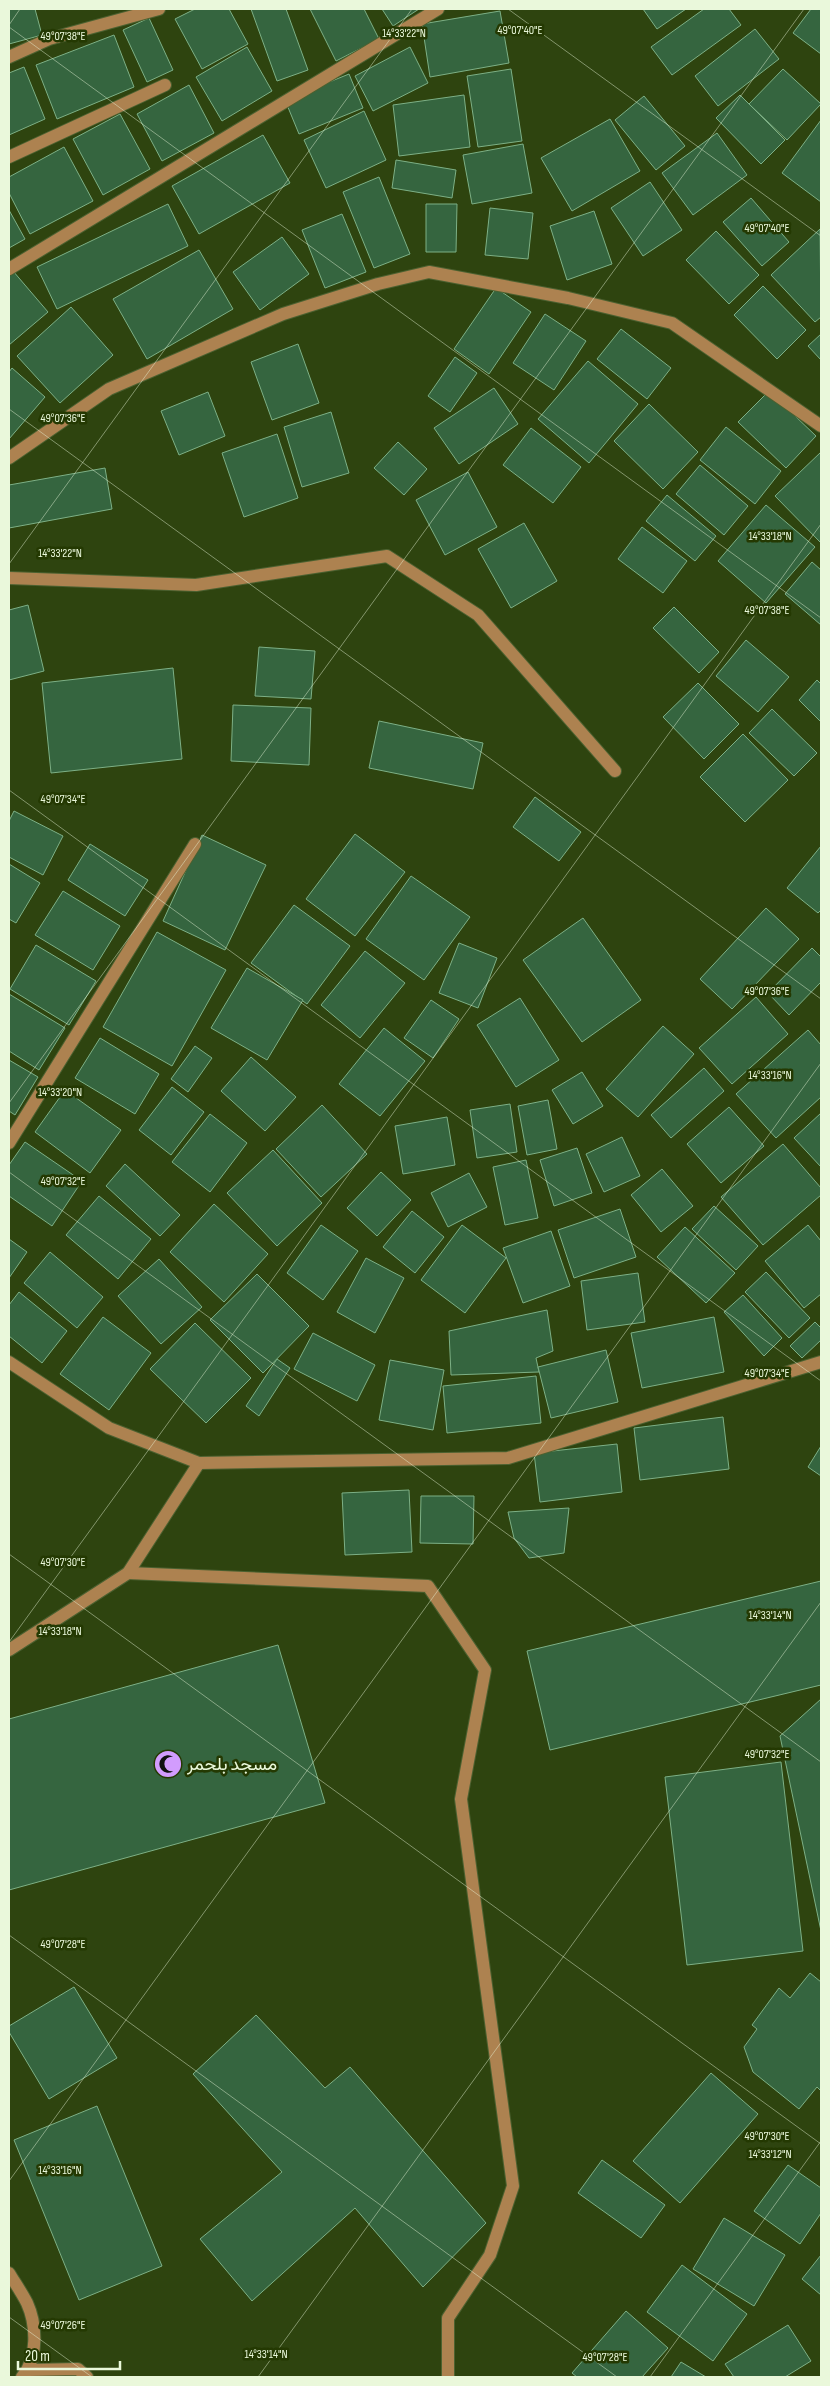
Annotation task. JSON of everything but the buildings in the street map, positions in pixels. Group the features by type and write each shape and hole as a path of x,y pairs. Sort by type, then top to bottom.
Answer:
{"street":[{"path":"9,57 49,39 159,9"},
{"path":"9,269 438,9"},
{"path":"9,157 165,84"},
{"path":"9,458 109,389 283,314 378,284 429,272 568,298 672,323 821,426"},
{"path":"9,578 196,586 387,556 478,615 615,771"},
{"path":"9,1143 195,844"},
{"path":"9,1362 108,1428 199,1463 508,1458 821,1362"},
{"path":"9,1650 128,1573 199,1463"},
{"path":"128,1573 428,1586 485,1670 461,1799 513,2186 490,2254 448,2318 448,2377"},
{"path":"9,2273 28,2304 36,2343 26,2373 78,2369 87,2377"}],"place":[{"name":"مسجد بلحمر","path":"168,1764"}]}
